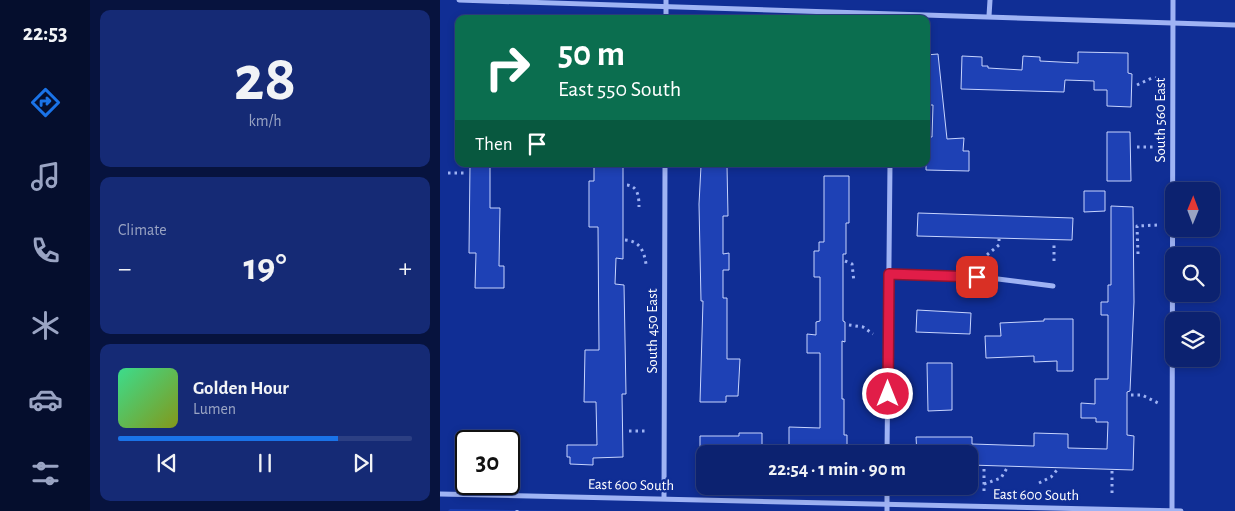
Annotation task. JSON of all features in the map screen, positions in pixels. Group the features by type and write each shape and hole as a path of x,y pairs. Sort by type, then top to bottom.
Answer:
{"street":[{"path":"459,0 854,15"},
{"path":"666,0 666,15"},
{"path":"990,0 990,16"},
{"name":"South 560 East","path":"1172,511 1173,0"},
{"path":"930,16 990,16 1235,25"},
{"name":"South 450 East","path":"664,498 665,167"},
{"path":"887,445 890,167"},
{"path":"889,274 982,277 1053,286"},
{"name":"East 600 South","path":"440,494 1181,511"},
{"path":"887,495 887,511"}],"path":[{"path":"1137,85 1152,78 1158,78"},
{"path":"1137,147 1158,147"},
{"path":"448,173 465,173"},
{"path":"627,185 633,187 638,193 639,206"},
{"path":"1138,254 1137,226 1158,225"},
{"path":"982,259 999,245 999,239"},
{"path":"625,240 634,242 642,249 646,264"},
{"path":"1054,242 1054,261"},
{"path":"845,261 852,264 854,282"},
{"path":"849,324 863,327 873,334"},
{"path":"1131,395 1142,394 1158,403"},
{"path":"629,431 648,431"},
{"path":"984,467 984,491"},
{"path":"984,484 1001,478 1006,468"},
{"path":"1040,482 1051,477 1057,470"},
{"path":"1112,471 1112,493"}],"shaded area":[{"path":"450,509 574,511 448,511"}],"building":[{"path":"1078,52 1128,53 1128,73 1132,74 1131,107 1107,106 1107,90 1094,90 1094,81 1065,80 1064,92 961,89 962,56 982,57 982,66 988,66 988,68 1022,70 1023,56 1040,57 1040,61 1078,63"},
{"path":"938,54 947,139 964,138 963,151 969,151 969,171 926,170 926,167 930,167 930,137 932,137 933,105 930,105 930,55"},
{"path":"1107,132 1130,132 1131,181 1107,181"},
{"path":"470,167 490,167 490,208 500,208 499,266 504,266 504,288 475,288 476,253 469,253"},
{"path":"594,167 623,167 623,259 616,258 615,284 624,285 626,394 622,394 623,457 593,458 593,465 570,464 570,457 567,457 567,445 597,445 596,402 584,402 585,350 599,350 598,227 589,227 589,181 594,181"},
{"path":"701,167 727,167 728,216 723,216 723,254 729,253 729,270 723,270 723,298 727,298 727,359 740,359 738,396 726,396 726,402 700,402 703,301 701,301 699,204"},
{"path":"824,176 849,176 849,223 846,223 846,254 843,254 843,321 845,322 845,342 842,341 842,399 844,399 844,435 847,435 847,445 789,445 789,427 820,428 820,353 807,353 807,334 816,335 816,322 820,321 820,277 814,277 814,251 819,251 819,242 824,242"},
{"path":"1084,191 1105,191 1105,211 1084,212"},
{"path":"1111,206 1133,207 1134,302 1130,391 1127,392 1127,435 1134,436 1133,470 978,465 978,445 916,445 916,437 972,437 972,444 1034,446 1034,433 1068,434 1068,448 1107,449 1108,422 1096,422 1096,418 1081,418 1081,403 1095,404 1095,379 1108,379 1108,315 1101,315 1101,302 1108,302 1108,285 1111,285"},
{"path":"918,213 1073,218 1072,240 917,236"},
{"path":"917,310 971,313 970,334 916,332"},
{"path":"1044,319 1073,319 1073,371 1057,371 1057,361 1034,362 1034,356 986,358 985,336 1001,336 1000,323 1044,321"},
{"path":"927,363 952,363 952,410 928,411"},
{"path":"739,433 762,433 762,445 700,445 700,436 739,436"}],"route":[{"path":"888,394 889,274 977,277"}]}
